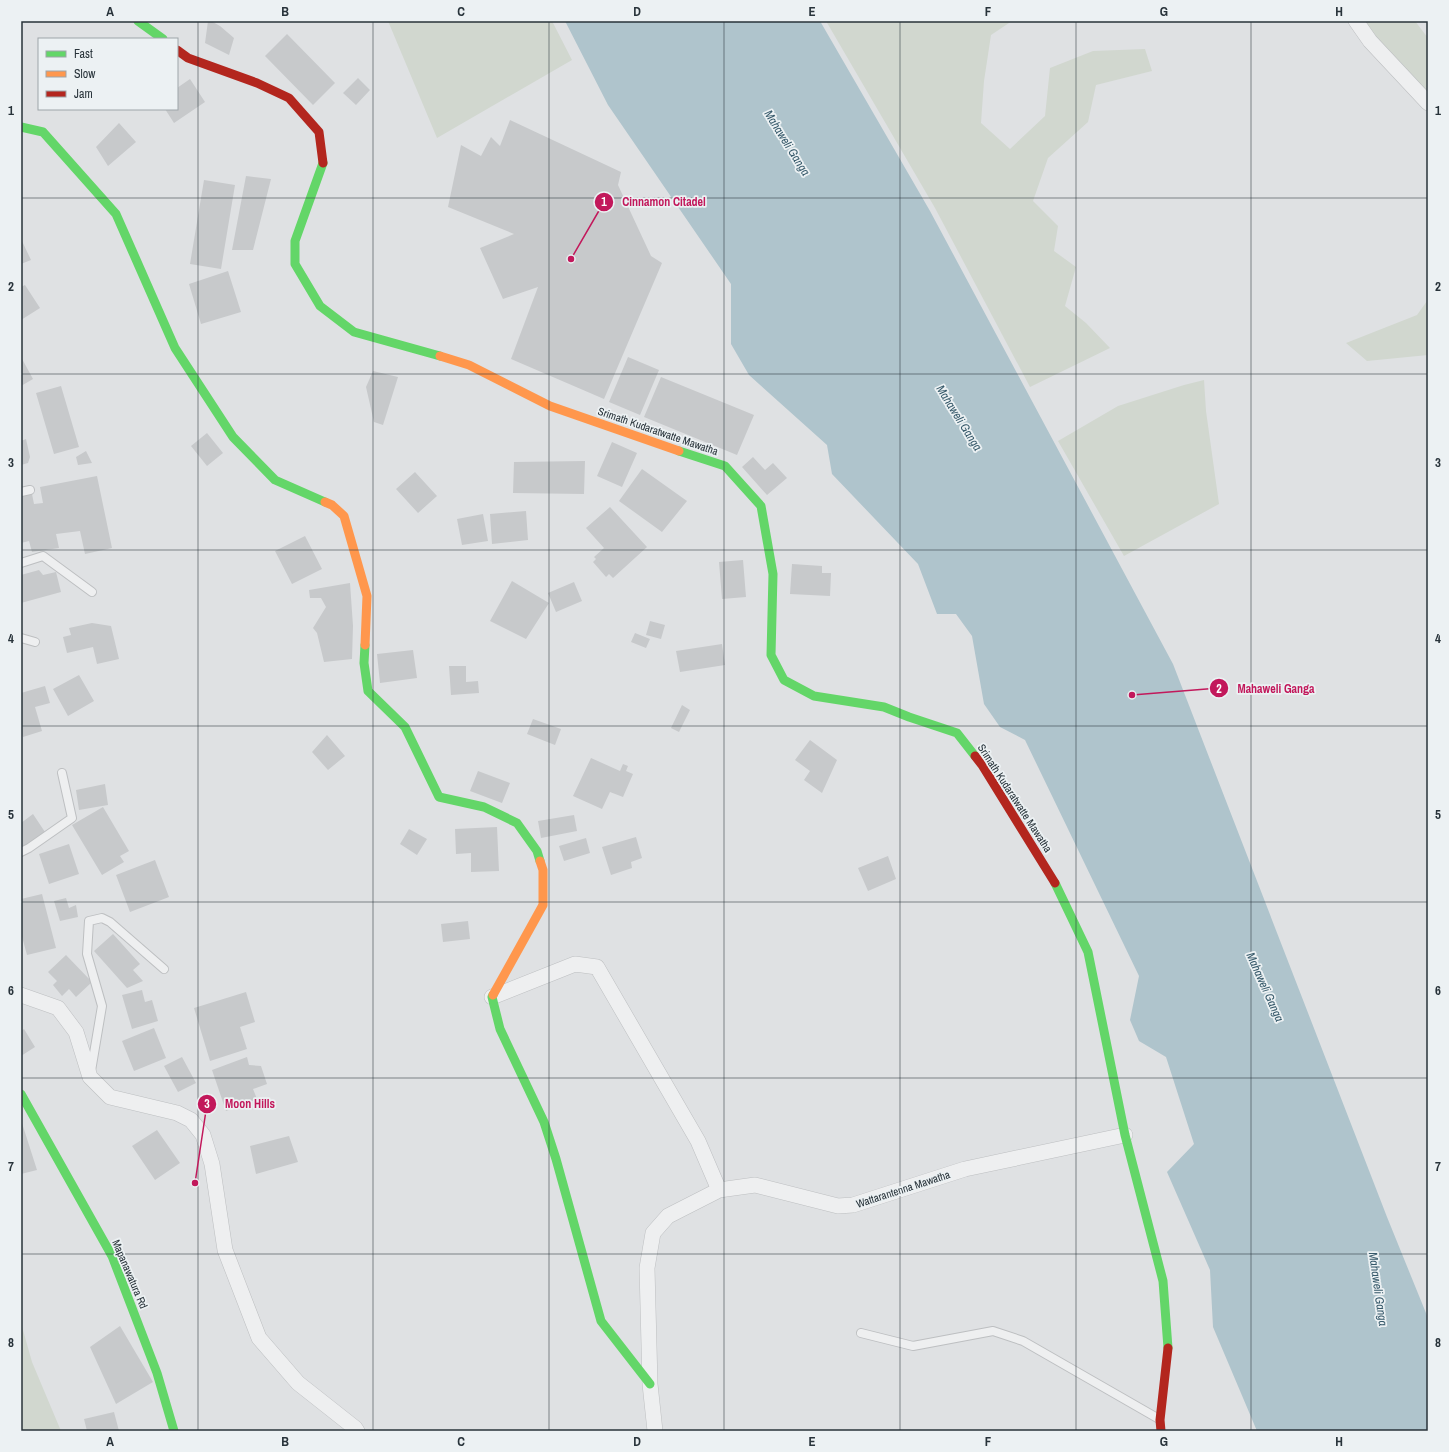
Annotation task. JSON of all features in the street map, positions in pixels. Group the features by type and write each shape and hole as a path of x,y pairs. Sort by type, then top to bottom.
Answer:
{"street":[{"path":"138,21 162,38"},
{"path":"1356,21 1370,41 1428,104"},
{"name":"Srimath Kudaratwatte Mawatha","path":"178,51 188,58 257,83 289,98 318,132 323,162 295,241 295,264 320,306 354,332 470,365 550,406 639,438 725,466 761,506 773,574 771,655 784,680 814,696 884,707 957,733 982,765 1053,879 1088,952 1125,1136 1163,1281 1168,1353 1160,1420 1161,1431"},
{"path":"21,128 43,132 116,214 175,348 234,436 275,480 332,505 344,516 367,596 364,663 368,691 405,728 439,797 484,807 517,823 537,851 543,870 543,905 492,997 500,1029 544,1122 556,1159 601,1321 650,1384"},
{"path":"492,997 575,964 597,966 698,1141 719,1190"},
{"path":"21,995 58,1008 76,1032 90,1077 110,1096 178,1114 191,1120 202,1135 212,1164 225,1250 259,1338 298,1383 357,1431"},
{"name":"Mapanawatura Rd","path":"21,1094 112,1256 157,1373 174,1431"},
{"name":"Wattarantenna Mawatha","path":"655,1431 650,1384 647,1268 653,1233 668,1216 719,1190 755,1185 838,1206 853,1205 965,1169 1125,1136"}],"lane":[{"path":"21,492 30,490"},
{"path":"21,563 43,556 92,592"},
{"path":"21,638 34,642"},
{"path":"21,852 30,848 72,818 62,773"},
{"path":"90,1077 102,1006 87,954 89,922 102,918 110,922 164,969"},
{"path":"861,1333 913,1346 993,1331 1023,1341 1160,1420"}],"shaded area":[{"path":"388,21 552,21 572,60 437,138"},
{"path":"826,21 1012,21 991,35 984,81 981,123 1010,149 1045,116 1050,68 1093,51 1145,49 1152,71 1096,85 1088,122 1048,158 1033,201 1058,226 1054,251 1076,267 1065,306 1086,323 1110,348 1030,387 935,208"},
{"path":"1364,21 1415,21 1428,38 1428,98 1374,36"},
{"path":"1427,301 1428,355 1367,361 1346,343 1417,315"},
{"path":"1204,380 1206,411 1219,504 1124,556 1058,441 1118,406"},
{"path":"21,1323 32,1362 61,1431 21,1431"}],"water":[{"path":"565,21 820,21 930,211 1173,664 1387,1217 1428,1318 1428,1431 1257,1431 1213,1327 1210,1270 1167,1172 1194,1144 1166,1057 1139,1041 1130,1020 1139,976 1025,740 1000,727 984,704 972,636 956,614 937,614 918,564 832,474 827,445 749,375 731,344 731,284 608,105"}],"building":[{"path":"208,21 220,26 234,38 229,55 205,43"},
{"path":"287,34 335,83 313,105 265,56"},
{"path":"358,78 370,90 356,105 343,93"},
{"path":"190,79 205,102 174,123 166,110 178,110 178,87"},
{"path":"510,120 621,172 618,185 651,256 662,263 604,399 511,359 538,287 503,299 480,248 514,234 448,207 461,145 481,156 491,137 500,146"},
{"path":"119,123 136,142 108,166 96,147"},
{"path":"246,176 271,179 253,250 232,250"},
{"path":"204,180 235,185 221,269 190,264"},
{"path":"21,239 31,260 21,264"},
{"path":"228,271 241,312 201,324 189,284"},
{"path":"25,285 40,308 21,320 21,287"},
{"path":"21,357 33,379 21,386"},
{"path":"628,357 659,370 640,415 609,402"},
{"path":"373,371 398,377 383,425 374,422 366,387"},
{"path":"661,377 754,415 737,455 644,417"},
{"path":"61,386 79,447 54,454 36,393"},
{"path":"207,433 223,453 207,466 191,446"},
{"path":"26,439 30,457 28,463 21,465 21,441"},
{"path":"612,442 637,453 622,487 597,476"},
{"path":"86,451 92,463 78,465 76,457"},
{"path":"753,457 765,470 773,463 787,478 767,495 742,467"},
{"path":"585,461 584,494 513,493 514,462"},
{"path":"642,469 687,501 662,532 619,501"},
{"path":"415,472 437,496 418,513 396,489"},
{"path":"97,476 112,548 85,554 80,531 56,534 59,548 32,552 29,541 21,543 21,496 32,494 34,504 43,503 40,487"},
{"path":"610,507 647,547 613,578 609,574 606,577 593,562 596,559 594,557 604,548 586,528"},
{"path":"526,511 528,540 492,544 490,514"},
{"path":"483,514 488,541 462,545 457,519"},
{"path":"305,536 322,569 292,584 275,551"},
{"path":"743,560 746,597 722,599 719,562"},
{"path":"792,564 822,566 822,573 831,573 830,596 790,594"},
{"path":"39,570 43,575 56,572 61,592 21,603 21,575"},
{"path":"512,581 549,603 526,639 490,621"},
{"path":"574,582 582,601 556,612 548,593"},
{"path":"350,583 353,626 352,659 324,662 317,633 313,628 326,607 321,598 310,598 309,590"},
{"path":"650,621 665,625 661,639 646,635"},
{"path":"92,623 111,626 119,659 97,664 93,647 67,653 63,637 71,635 69,628"},
{"path":"635,633 650,639 646,648 631,642"},
{"path":"722,644 725,665 680,672 676,651"},
{"path":"413,650 417,678 380,683 377,654"},
{"path":"449,666 466,666 466,682 478,681 479,693 451,695"},
{"path":"79,675 94,701 68,716 53,689"},
{"path":"45,686 50,703 35,707 42,731 23,737 21,733 21,693"},
{"path":"682,705 690,710 679,732 671,728"},
{"path":"533,719 561,729 555,745 527,734"},
{"path":"327,735 345,756 328,770 312,752"},
{"path":"810,740 837,760 822,793 804,780 810,771 795,760"},
{"path":"591,758 620,771 623,764 628,766 626,771 633,774 623,797 610,792 602,809 573,796"},
{"path":"478,771 510,783 502,803 470,791"},
{"path":"105,784 108,805 79,810 76,790"},
{"path":"103,807 129,851 120,856 124,862 102,875 72,825"},
{"path":"33,814 45,832 23,848 21,845 21,823"},
{"path":"574,815 577,831 541,838 538,821"},
{"path":"497,827 499,871 471,872 471,853 456,854 455,829"},
{"path":"409,829 427,839 417,855 400,844"},
{"path":"636,837 642,858 631,862 632,868 611,875 602,847"},
{"path":"586,838 590,853 564,861 559,846"},
{"path":"69,844 79,874 49,884 39,854"},
{"path":"888,856 896,879 868,891 858,868"},
{"path":"155,860 169,897 130,912 116,875"},
{"path":"42,894 56,948 27,955 21,933 21,899"},
{"path":"66,898 69,908 76,905 78,917 60,921 54,901"},
{"path":"468,921 470,939 443,942 441,924"},
{"path":"113,934 140,964 133,970 143,981 127,988 94,951"},
{"path":"66,955 92,982 76,997 69,989 62,996 53,985 57,981 48,972"},
{"path":"142,990 145,1002 152,1000 158,1021 132,1029 122,995"},
{"path":"246,992 255,1022 240,1027 247,1049 210,1061 194,1008"},
{"path":"154,1028 166,1058 134,1071 122,1041"},
{"path":"24,1029 35,1047 21,1056 21,1031"},
{"path":"182,1057 196,1083 178,1092 164,1066"},
{"path":"247,1057 249,1065 261,1066 267,1084 253,1089 257,1099 226,1111 212,1070"},
{"path":"21,1120 37,1170 21,1174"},
{"path":"157,1130 180,1163 155,1180 132,1146"},
{"path":"289,1136 298,1162 256,1174 250,1146"},
{"path":"120,1326 153,1382 116,1404 90,1347"},
{"path":"114,1412 119,1431 87,1431 84,1419"}],"traffic: fast":[{"path":"138,21 162,38"},
{"path":"21,127 43,132 116,214 175,348 233,437 275,480 325,502"},
{"path":"323,163 295,241 295,264 320,306 354,332 440,356"},
{"path":"679,451 725,466 761,506 773,574 771,655 784,680 814,696 884,707 957,733 975,756"},
{"path":"365,645 364,663 368,691 405,727 439,797 484,807 517,823 537,851 540,861"},
{"path":"1055,883 1088,952 1125,1135 1163,1281 1168,1348"},
{"path":"493,995 492,997 500,1029 544,1122 556,1159 601,1321 650,1384"},
{"path":"21,1094 112,1256 157,1373 174,1431"}],"traffic: slow":[{"path":"440,356 469,365 550,406 679,451"},
{"path":"325,502 332,505 344,516 367,596 365,645"},
{"path":"493,995 543,905 543,870 540,861"}],"traffic: jam":[{"path":"178,51 188,58 257,83 289,98 319,132 323,163"},
{"path":"975,756 1055,883"},
{"path":"1161,1431 1160,1420 1168,1348"}],"place":[{"name":"Cinnamon Citadel","path":"571,259"},
{"name":"Mahaweli Ganga","path":"1132,695"},
{"name":"Moon Hills","path":"195,1183"}]}
